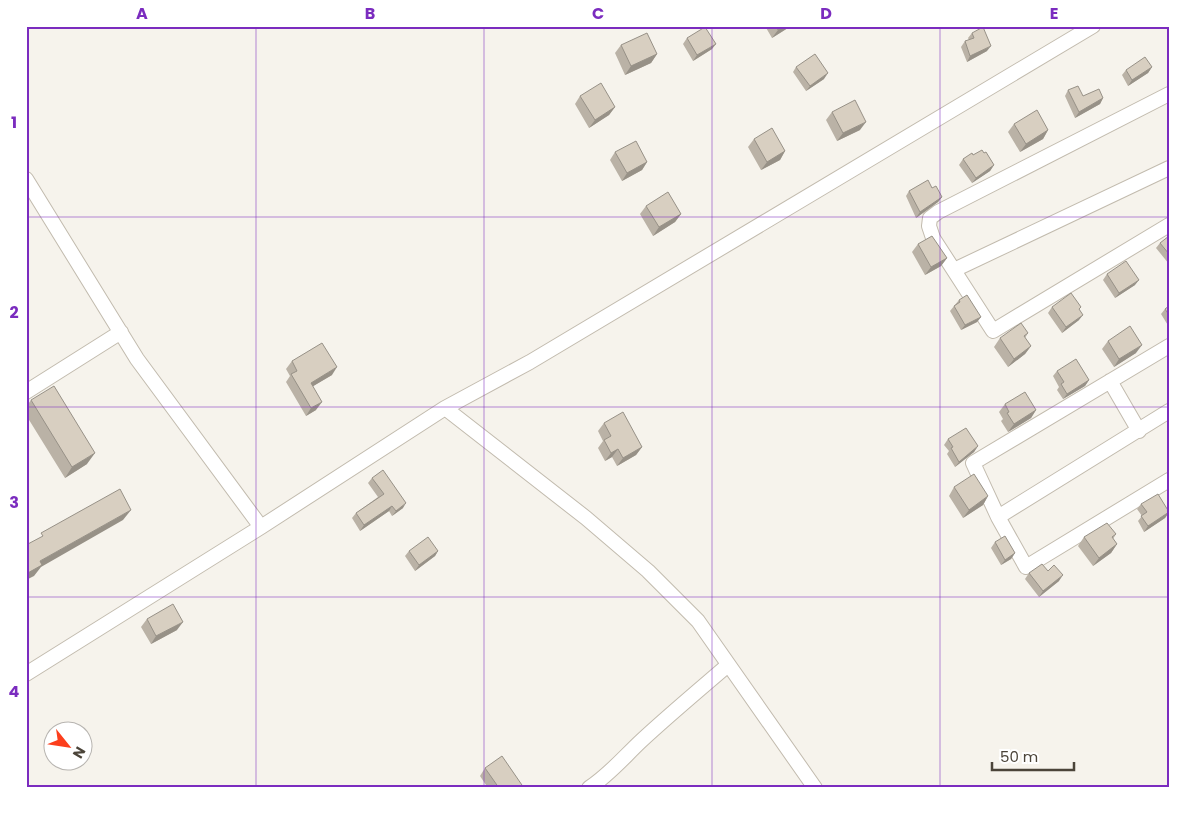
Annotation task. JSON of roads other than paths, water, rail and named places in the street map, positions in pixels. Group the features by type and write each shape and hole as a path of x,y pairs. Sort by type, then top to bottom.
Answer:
{"street":[{"path":"26,674 261,527 445,408 530,362 1092,26"},
{"path":"1169,94 938,212 930,218 929,226 933,238 993,331 1169,225"},
{"path":"954,270 1169,168"},
{"path":"26,179 137,359 261,527"},
{"path":"26,392 121,332"},
{"path":"1169,346 973,463 998,517 1026,567 1169,480"},
{"path":"1110,381 1139,431"},
{"path":"445,408 586,518 648,571 698,621 815,788"},
{"path":"998,517 1169,411"},
{"path":"590,788 604,778 666,718 728,665"}]}
